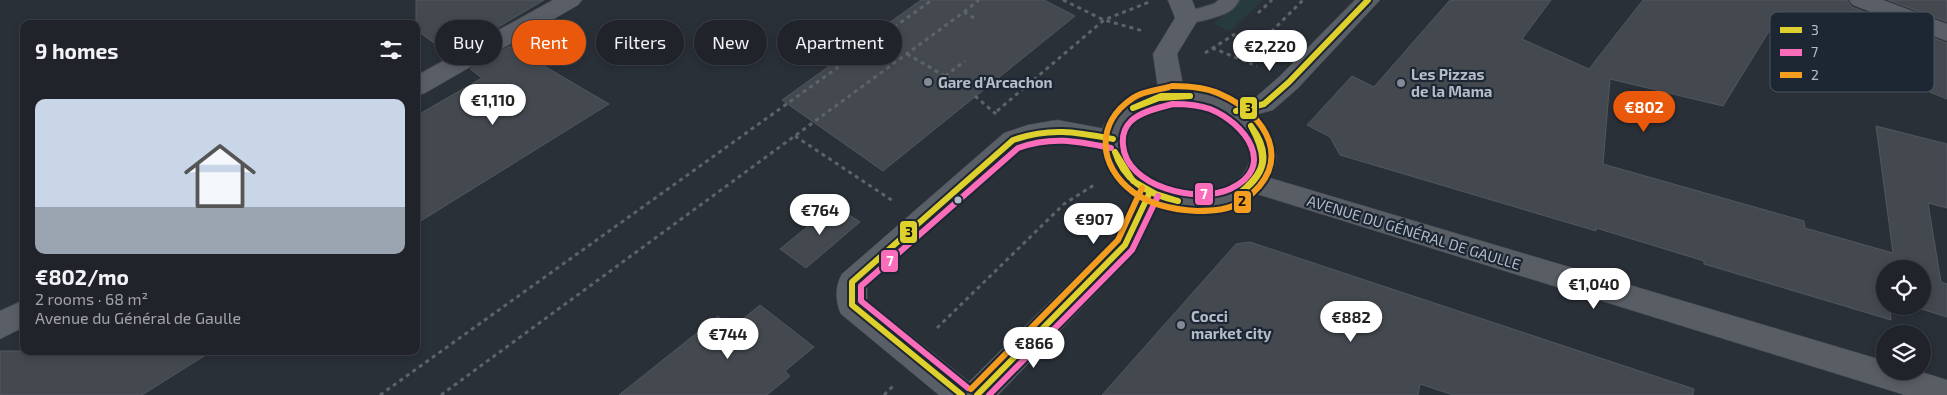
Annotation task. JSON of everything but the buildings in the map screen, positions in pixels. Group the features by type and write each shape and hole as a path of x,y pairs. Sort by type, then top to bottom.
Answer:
{"main road":[{"path":"1172,94 1209,99 1236,111 1250,123 1260,138 1264,153 1262,169 1254,183 1239,194 1219,202 1196,204 1172,201 1150,192 1133,181 1120,167 1113,149 1113,132 1121,117 1134,106 1152,98 1172,94"},
{"name":"AVENUE DU GÉNÉRAL DE GAULLE","path":"1254,183 1947,394"},
{"path":"977,395 1125,245 1150,192"}],"street":[{"path":"420,85 570,0"},
{"path":"1236,111 1264,104 1289,82 1368,0"},
{"path":"1861,0 1892,12"},
{"path":"1172,94 1165,54 1184,9"},
{"path":"1934,28 1947,33"},
{"path":"962,395 852,305 852,282 1013,140 1028,134 1057,129 1113,139"},
{"path":"0,326 20,314"}],"lane":[{"path":"1184,9 1221,8 1230,0"}],"path":[{"path":"380,395 932,0"},
{"path":"441,395 980,0"},
{"path":"1063,0 1104,20 1151,33"},
{"path":"1243,60 1303,0"},
{"path":"964,12 974,18"},
{"path":"1205,45 1260,68"},
{"path":"907,54 962,86"},
{"path":"945,76 965,61"},
{"path":"975,96 1002,119"},
{"path":"795,136 893,201"},
{"path":"884,395 903,376 924,341 1064,204"}],"green space":[{"path":"1241,0 1263,0 1230,31 1213,24"}],"transit line":[{"name":"3","path":"1236,111 1264,104 1289,82 1368,0"},
{"name":"2","path":"1169,87 1137,96 1118,110 1109,124 1105,138 1106,153 1112,168 1121,181 1133,192 1149,201 1167,207 1210,211 1230,208 1242,202 1262,183 1270,169 1272,154 1270,140 1263,126 1238,103 1221,94 1196,87 1172,86"},
{"name":"3","path":"1133,108 1161,96 1190,96"},
{"name":"3","path":"1133,108 1159,98 1190,96"},
{"name":"7","path":"1173,104 1204,107 1237,126 1246,136 1252,147 1255,159 1252,170 1244,180 1230,189 1201,195 1168,189 1152,183 1139,174 1129,163 1123,149 1126,127 1141,114 1173,104"},
{"name":"3","path":"1237,195 1255,179 1263,164 1261,147 1251,126"},
{"name":"3","path":"1237,195 1255,181 1263,164 1262,145 1251,126"},
{"name":"3","path":"962,395 852,305 852,282 1013,140 1027,135 1052,131 1074,132 1113,139"},
{"name":"7","path":"968,388 861,301 861,286 1018,148 1031,143 1054,140 1075,141 1111,148"},
{"name":"3","path":"1115,152 1133,181 1156,194 1178,201"},
{"name":"3","path":"1115,152 1123,171 1138,186 1157,196 1178,201"},
{"name":"2","path":"971,389 1118,240 1142,188"},
{"name":"3","path":"977,395 1125,245 1150,192"},
{"name":"7","path":"989,395 1132,250 1158,196"}],"place":[{"name":"Gare d'Arcachon","path":"928,82"},
{"name":"Les Pizzas de la Mama","path":"1401,83"},
{"name":"Cocci market city","path":"1181,325"}]}
